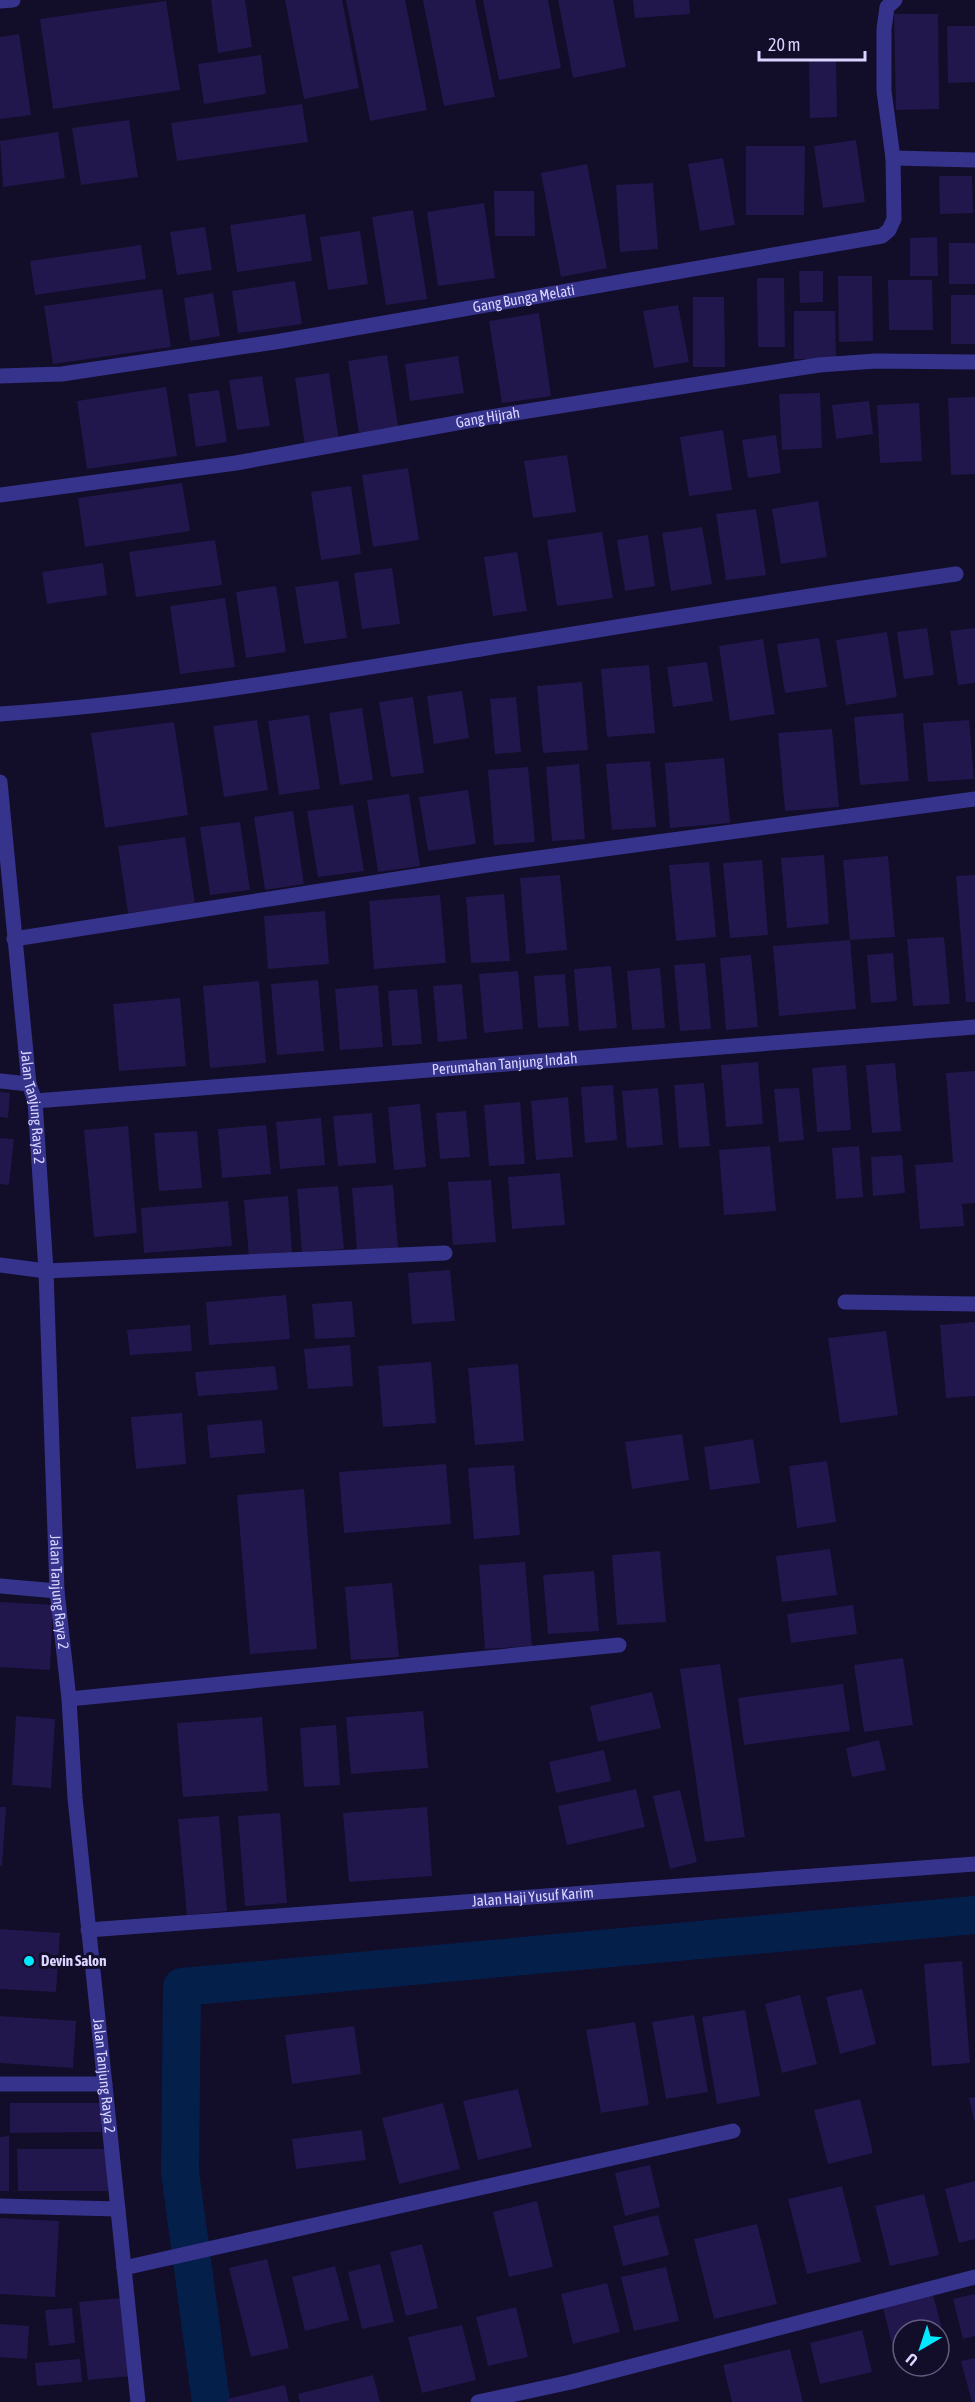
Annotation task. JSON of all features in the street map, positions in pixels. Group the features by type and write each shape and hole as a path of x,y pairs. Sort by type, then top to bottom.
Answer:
{"street":[{"path":"0,2 13,0"},
{"name":"Gang Bunga Melati","path":"0,376 62,374 281,341 882,236 889,231 894,219 893,158 884,91 884,29 887,7 895,0"},
{"path":"893,158 975,160"},
{"name":"Gang Hijrah","path":"0,495 236,463 484,418 819,365 876,361 975,362"},
{"path":"0,714 90,708 262,685 762,603 956,574"},
{"name":"Jalan Tanjung Raya 2","path":"0,782 6,905 14,939 29,1084 35,1101 46,1271 57,1591 69,1699 75,1798 88,1930 138,2402"},
{"path":"14,939 498,863 975,799"},
{"name":"Perumahan Tanjung Indah","path":"35,1101 975,1027"},
{"path":"0,1081 29,1084"},
{"path":"0,1265 46,1271 446,1253"},
{"path":"845,1302 975,1304"},
{"path":"0,1586 57,1591"},
{"path":"69,1699 619,1645"},
{"name":"Jalan Haji Yusuf Karim","path":"88,1930 975,1864"},
{"path":"0,2084 105,2084"},
{"path":"124,2268 733,2131"},
{"path":"0,2206 118,2209"},
{"path":"478,2402 571,2382 975,2277"}],"building":[{"path":"211,0 245,0 252,47 218,53"},
{"path":"285,0 342,0 359,88 304,99"},
{"path":"346,0 405,0 427,110 370,121"},
{"path":"423,0 475,0 495,97 444,106"},
{"path":"483,0 548,0 561,68 499,80"},
{"path":"558,0 613,0 626,67 573,78"},
{"path":"633,0 689,0 690,14 635,18"},
{"path":"166,1 180,90 53,109 40,19"},
{"path":"894,14 938,14 939,109 896,110"},
{"path":"947,26 975,26 975,82 948,83"},
{"path":"19,34 31,115 0,119 0,37"},
{"path":"261,55 266,94 204,104 198,64"},
{"path":"809,60 836,60 837,117 810,118"},
{"path":"302,104 308,142 177,161 171,123"},
{"path":"129,120 138,177 81,185 72,128"},
{"path":"58,132 65,178 3,187 0,141"},
{"path":"856,140 865,202 823,208 814,146"},
{"path":"746,146 805,146 804,215 746,215"},
{"path":"723,158 735,225 700,231 688,164"},
{"path":"587,164 607,268 561,277 541,173"},
{"path":"939,176 972,176 973,213 940,214"},
{"path":"653,183 658,249 620,252 616,185"},
{"path":"494,191 534,191 535,236 495,236"},
{"path":"484,203 495,278 438,286 427,212"},
{"path":"413,210 427,299 386,305 372,217"},
{"path":"305,214 312,261 237,272 230,225"},
{"path":"205,227 212,270 177,275 170,232"},
{"path":"360,231 368,284 328,290 320,237"},
{"path":"937,237 938,276 910,276 910,238"},
{"path":"949,243 975,243 975,284 949,284"},
{"path":"141,245 146,279 35,295 30,261"},
{"path":"799,271 823,271 823,302 800,303"},
{"path":"838,276 872,276 873,341 839,342"},
{"path":"757,278 784,278 785,347 758,347"},
{"path":"888,280 932,280 933,330 889,330"},
{"path":"295,281 302,324 238,333 232,291"},
{"path":"162,289 171,347 53,364 44,306"},
{"path":"213,293 220,336 190,341 184,298"},
{"path":"951,295 975,295 975,344 951,344"},
{"path":"693,297 724,297 725,367 693,367"},
{"path":"678,305 689,362 654,368 643,311"},
{"path":"794,311 835,311 836,359 794,359"},
{"path":"539,313 551,396 502,403 489,321"},
{"path":"387,355 398,426 359,433 348,361"},
{"path":"458,356 464,393 410,401 405,364"},
{"path":"329,373 339,441 305,446 295,378"},
{"path":"262,376 270,426 237,430 229,380"},
{"path":"166,387 177,456 87,469 77,401"},
{"path":"219,390 227,442 196,447 188,394"},
{"path":"820,393 822,448 782,450 779,394"},
{"path":"975,397 975,474 951,475 948,398"},
{"path":"869,401 873,434 836,439 832,405"},
{"path":"919,403 922,461 880,463 877,405"},
{"path":"723,430 732,490 689,496 680,437"},
{"path":"776,435 781,473 748,478 742,440"},
{"path":"567,455 576,512 533,518 524,461"},
{"path":"408,468 419,540 373,547 362,475"},
{"path":"182,483 190,531 85,547 78,498"},
{"path":"351,486 361,554 321,560 311,492"},
{"path":"818,501 827,557 781,564 772,509"},
{"path":"756,509 766,575 726,580 716,514"},
{"path":"702,527 712,584 671,591 662,533"},
{"path":"602,532 613,598 557,606 547,540"},
{"path":"648,535 655,586 625,591 617,540"},
{"path":"215,540 222,585 136,597 129,552"},
{"path":"517,552 527,611 493,616 484,557"},
{"path":"103,563 107,595 47,604 42,572"},
{"path":"392,568 400,624 362,629 354,573"},
{"path":"338,581 347,638 304,644 295,587"},
{"path":"276,586 286,652 246,658 236,592"},
{"path":"225,598 235,667 180,674 170,606"},
{"path":"927,628 934,675 904,679 897,632"},
{"path":"975,628 975,683 958,685 950,631"},
{"path":"887,632 897,697 846,705 836,640"},
{"path":"819,638 827,687 785,693 777,644"},
{"path":"763,639 775,714 730,721 719,646"},
{"path":"707,662 713,701 673,707 667,667"},
{"path":"649,665 655,733 607,737 601,669"},
{"path":"582,682 588,750 543,753 537,686"},
{"path":"462,691 469,738 434,744 427,696"},
{"path":"413,697 424,773 391,777 379,702"},
{"path":"516,697 521,752 495,754 490,699"},
{"path":"362,708 373,780 340,785 329,713"},
{"path":"903,713 909,781 860,785 854,717"},
{"path":"309,715 320,789 279,795 268,721"},
{"path":"257,720 268,790 224,797 213,726"},
{"path":"969,720 974,779 928,782 923,723"},
{"path":"174,722 188,815 105,828 91,733"},
{"path":"832,729 839,807 785,811 778,733"},
{"path":"724,758 730,823 670,828 665,763"},
{"path":"650,761 656,827 612,830 606,764"},
{"path":"579,764 585,839 552,841 546,767"},
{"path":"528,767 535,842 494,845 488,770"},
{"path":"468,790 476,844 428,851 419,797"},
{"path":"409,794 420,866 378,872 367,800"},
{"path":"353,805 364,871 318,877 307,811"},
{"path":"293,811 304,884 265,890 254,817"},
{"path":"240,822 250,890 210,895 200,827"},
{"path":"185,837 195,904 128,913 118,846"},
{"path":"824,855 829,924 787,928 781,858"},
{"path":"888,856 895,937 850,940 843,860"},
{"path":"762,860 768,935 730,938 723,863"},
{"path":"709,862 716,937 676,941 669,865"},
{"path":"560,875 567,950 526,954 520,878"},
{"path":"975,875 975,1002 966,1002 956,876"},
{"path":"504,894 510,961 471,963 466,897"},
{"path":"440,895 446,963 374,969 369,901"},
{"path":"325,911 329,964 268,969 264,916"},
{"path":"944,937 950,1004 913,1006 907,939"},
{"path":"850,940 856,1009 779,1016 773,946"},
{"path":"893,953 897,1001 871,1003 867,955"},
{"path":"751,955 758,1027 726,1030 720,958"},
{"path":"705,963 711,1029 680,1031 674,965"},
{"path":"611,966 617,1028 579,1031 574,969"},
{"path":"660,968 665,1028 632,1030 627,971"},
{"path":"518,971 523,1029 484,1033 479,974"},
{"path":"565,974 569,1026 538,1028 534,976"},
{"path":"318,980 324,1051 277,1055 271,984"},
{"path":"259,981 266,1063 210,1068 203,986"},
{"path":"462,984 467,1039 438,1042 433,986"},
{"path":"378,985 383,1047 340,1050 335,989"},
{"path":"417,989 422,1044 392,1046 388,991"},
{"path":"180,998 186,1066 119,1071 113,1004"},
{"path":"758,1062 763,1124 726,1127 721,1065"},
{"path":"895,1063 901,1131 872,1133 866,1065"},
{"path":"846,1065 851,1130 817,1132 812,1068"},
{"path":"975,1071 975,1203 962,1204 964,1226 920,1229 915,1165 953,1162 946,1073"},
{"path":"704,1083 710,1146 679,1148 674,1085"},
{"path":"613,1085 617,1140 585,1143 581,1087"},
{"path":"658,1088 663,1145 627,1148 622,1091"},
{"path":"799,1088 804,1140 779,1142 774,1089"},
{"path":"0,1092 10,1093 8,1118 0,1117"},
{"path":"568,1097 573,1157 536,1160 531,1101"},
{"path":"520,1102 525,1164 489,1166 484,1105"},
{"path":"420,1104 426,1167 394,1170 388,1107"},
{"path":"466,1111 470,1157 440,1159 436,1113"},
{"path":"372,1113 376,1163 338,1166 333,1116"},
{"path":"321,1118 325,1165 280,1169 276,1122"},
{"path":"266,1125 271,1174 222,1178 218,1129"},
{"path":"128,1126 137,1233 94,1237 84,1130"},
{"path":"197,1131 202,1188 159,1191 154,1133"},
{"path":"0,1138 14,1139 9,1185 0,1184"},
{"path":"770,1146 776,1211 724,1215 719,1150"},
{"path":"859,1146 863,1197 836,1199 832,1148"},
{"path":"902,1155 905,1193 873,1196 871,1157"},
{"path":"560,1173 565,1225 512,1229 508,1177"},
{"path":"491,1180 496,1242 453,1245 448,1182"},
{"path":"393,1185 398,1248 357,1251 352,1188"},
{"path":"338,1186 344,1249 302,1252 297,1189"},
{"path":"288,1196 292,1254 249,1257 244,1200"},
{"path":"228,1201 232,1246 144,1253 141,1208"},
{"path":"450,1270 455,1321 412,1324 408,1273"},
{"path":"286,1295 290,1339 209,1345 206,1302"},
{"path":"352,1301 355,1337 315,1339 312,1304"},
{"path":"975,1322 975,1396 946,1398 940,1325"},
{"path":"190,1325 192,1351 130,1355 127,1330"},
{"path":"886,1331 898,1415 840,1423 828,1338"},
{"path":"350,1345 353,1386 308,1389 304,1349"},
{"path":"431,1362 436,1423 383,1427 378,1366"},
{"path":"518,1364 524,1441 475,1445 468,1368"},
{"path":"275,1366 278,1390 198,1396 195,1372"},
{"path":"182,1413 186,1464 136,1469 131,1417"},
{"path":"262,1420 265,1453 210,1458 207,1425"},
{"path":"682,1434 689,1480 632,1489 625,1442"},
{"path":"753,1439 760,1483 710,1490 704,1447"},
{"path":"827,1461 836,1522 797,1528 789,1466"},
{"path":"446,1464 451,1524 344,1533 339,1472"},
{"path":"514,1465 520,1535 474,1539 468,1468"},
{"path":"304,1489 317,1649 250,1654 237,1495"},
{"path":"830,1549 837,1595 782,1602 776,1556"},
{"path":"660,1551 666,1622 617,1625 612,1555"},
{"path":"525,1562 532,1646 485,1649 479,1565"},
{"path":"594,1571 599,1631 548,1634 543,1575"},
{"path":"392,1583 399,1657 351,1660 345,1587"},
{"path":"0,1602 53,1605 50,1670 0,1667"},
{"path":"853,1605 857,1634 791,1643 787,1614"},
{"path":"903,1658 913,1725 864,1732 854,1665"},
{"path":"720,1664 745,1837 705,1842 680,1669"},
{"path":"843,1684 850,1731 744,1745 738,1698"},
{"path":"652,1692 661,1728 598,1742 590,1706"},
{"path":"423,1711 428,1768 351,1774 346,1717"},
{"path":"16,1716 55,1719 51,1788 12,1785"},
{"path":"262,1717 268,1791 183,1797 177,1723"},
{"path":"336,1725 340,1785 304,1787 300,1728"},
{"path":"879,1740 886,1770 852,1777 846,1748"},
{"path":"604,1750 611,1781 556,1793 549,1762"},
{"path":"636,1789 645,1827 567,1845 558,1806"},
{"path":"680,1790 697,1862 670,1869 653,1796"},
{"path":"0,1807 6,1807 2,1866 0,1866"},
{"path":"427,1807 432,1876 349,1882 343,1813"},
{"path":"280,1813 287,1903 245,1906 238,1816"},
{"path":"219,1816 227,1911 187,1915 178,1819"},
{"name":"Devin Salon","path":"0,1929 60,1933 56,1992 0,1989"},
{"path":"962,1961 970,2063 932,2066 924,1964"},
{"path":"862,1989 876,2044 840,2054 826,1997"},
{"path":"800,1995 817,2064 782,2073 765,2004"},
{"path":"745,2010 760,2096 717,2104 702,2017"},
{"path":"694,2015 708,2092 666,2099 652,2022"},
{"path":"0,2016 76,2021 73,2068 0,2063"},
{"path":"635,2022 649,2105 601,2113 586,2030"},
{"path":"354,2026 361,2074 292,2084 285,2035"},
{"path":"518,2089 532,2147 478,2160 463,2101"},
{"path":"975,2097 975,2121 974,2121 969,2098"},
{"path":"860,2099 873,2153 828,2164 814,2110"},
{"path":"10,2103 101,2103 101,2132 10,2133"},
{"path":"443,2103 460,2169 399,2184 382,2118"},
{"path":"362,2130 366,2160 296,2169 292,2139"},
{"path":"9,2136 9,2191 0,2191 0,2137"},
{"path":"17,2149 108,2149 108,2191 18,2191"},
{"path":"650,2165 660,2207 625,2216 615,2173"},
{"path":"975,2181 975,2239 959,2243 945,2189"},
{"path":"842,2186 861,2262 807,2274 788,2199"},
{"path":"924,2194 939,2255 890,2266 875,2206"},
{"path":"537,2201 553,2267 509,2277 493,2212"},
{"path":"658,2215 669,2255 623,2266 613,2226"},
{"path":"0,2218 59,2221 55,2297 0,2294"},
{"path":"757,2224 777,2304 714,2319 694,2239"},
{"path":"422,2244 438,2308 406,2316 390,2252"},
{"path":"267,2259 289,2348 251,2357 229,2268"},
{"path":"380,2264 394,2322 362,2329 348,2272"},
{"path":"335,2266 349,2320 305,2331 292,2277"},
{"path":"666,2267 679,2321 634,2331 621,2277"},
{"path":"607,2283 620,2332 573,2344 561,2294"},
{"path":"975,2294 975,2336 963,2339 953,2299"},
{"path":"933,2295 939,2318 891,2318 891,2340 883,2307"},
{"path":"122,2298 131,2376 88,2380 79,2302"},
{"path":"516,2307 528,2357 488,2366 476,2317"},
{"path":"72,2308 75,2343 49,2346 45,2310"},
{"path":"0,2324 29,2326 27,2359 0,2357"},
{"path":"462,2325 476,2380 422,2393 408,2337"},
{"path":"862,2330 872,2372 820,2384 810,2343"},
{"path":"790,2349 803,2402 732,2402 723,2365"},
{"path":"975,2358 975,2402 972,2402 961,2361"},
{"path":"80,2359 82,2382 37,2386 35,2363"},
{"path":"373,2375 380,2402 300,2402 298,2394"},
{"path":"285,2385 289,2402 228,2402 227,2399"}],"waterway":[{"path":"211,2402 180,2172 182,1987 975,1915"}],"place":[{"name":"Devin Salon","path":"29,1961"}]}
